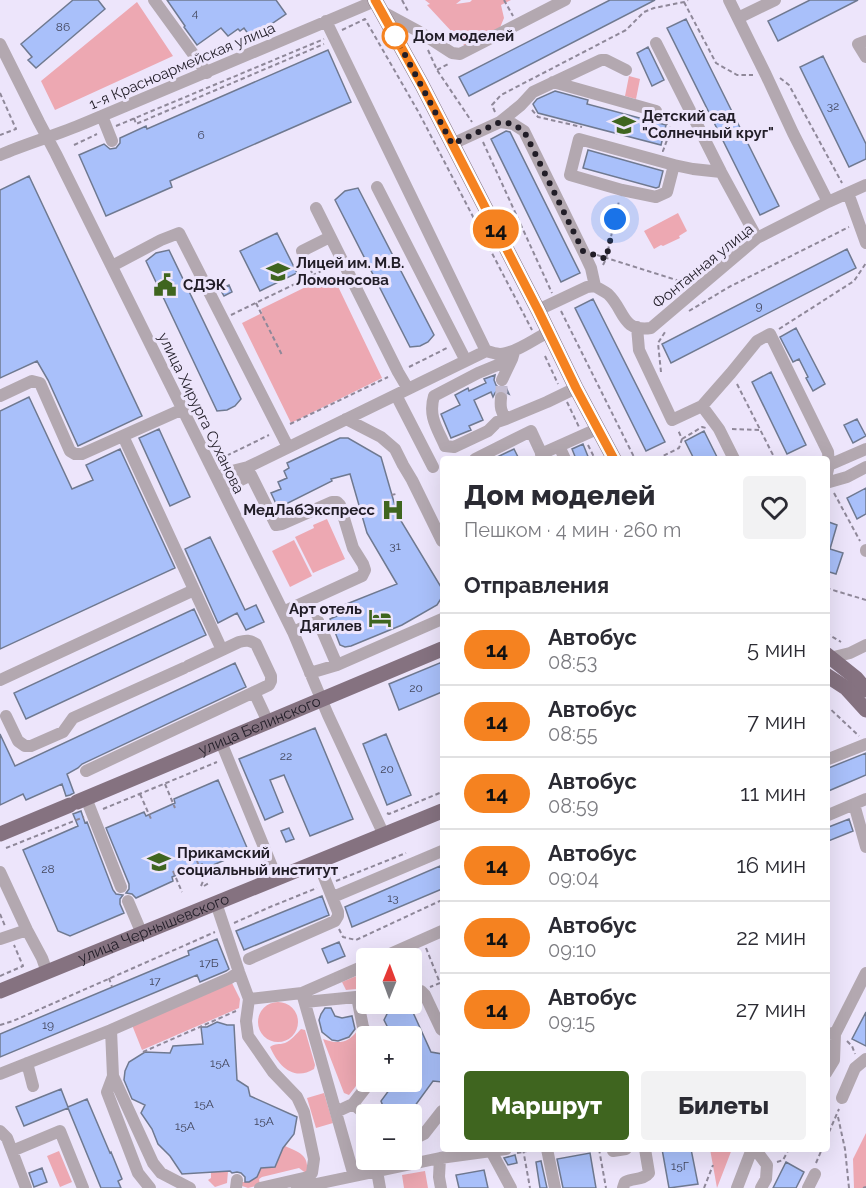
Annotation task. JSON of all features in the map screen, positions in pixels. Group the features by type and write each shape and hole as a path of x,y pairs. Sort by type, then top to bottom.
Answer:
{"main road":[{"path":"377,4 422,85 538,310 543,335 576,388 612,456"},
{"name":"улица Белинского","path":"3,841 78,801 440,650"},
{"path":"830,658 856,678 866,690"},
{"path":"830,678 846,688 866,710"},
{"name":"улица Чернышевского","path":"0,991 440,813"}],"street":[{"path":"154,0 207,73"},
{"path":"377,4 452,53 460,54 565,0"},
{"path":"729,0 828,202"},
{"path":"738,18 775,0"},
{"name":"1-я Красноармейская улица","path":"0,155 207,73 326,21 377,4"},
{"path":"326,21 486,351"},
{"path":"866,41 858,44 866,57"},
{"path":"656,43 757,238"},
{"name":"улица Хирурга Суханова","path":"0,44 293,632 321,700 384,835"},
{"path":"452,144 500,122 533,92 601,60 606,60 626,70"},
{"path":"553,82 656,111"},
{"path":"102,116 110,135"},
{"path":"500,122 513,124 524,131 591,268 595,286"},
{"path":"674,165 666,192 656,196 621,190 570,175 579,139 674,165 721,172"},
{"name":"Фонтанная улица","path":"637,327 651,328 657,324 757,238 866,185"},
{"path":"377,187 466,361"},
{"path":"848,194 866,243"},
{"path":"316,208 408,389"},
{"path":"112,266 179,232 288,447"},
{"path":"302,251 330,237"},
{"path":"538,310 587,287 595,286 609,295 626,321 631,326 637,327 639,350 672,420 702,406 757,341 770,334 828,456"},
{"path":"543,335 513,355 434,396 430,408 433,420 446,446 454,447 488,431 497,422 576,388"},
{"path":"220,483 228,472 248,467 486,351 513,355"},
{"path":"502,380 513,355"},
{"path":"0,396 32,381 40,383 70,451 75,454 82,454 183,409"},
{"path":"396,395 434,467"},
{"path":"501,398 501,412 506,419"},
{"path":"702,406 732,456"},
{"path":"346,419 381,437 395,449 440,537"},
{"path":"481,456 531,431 543,456 597,429"},
{"path":"123,436 222,650"},
{"path":"559,446 564,456"},
{"path":"830,475 866,448"},
{"path":"830,477 847,477 866,467"},
{"path":"220,483 251,476 276,525 332,502 340,505 353,548 365,570 362,576 283,612"},
{"path":"0,680 194,590"},
{"path":"310,673 337,665 440,620"},
{"path":"293,632 318,621 337,665"},
{"path":"3,709 18,741 25,746 32,746 63,732 73,718 222,650 246,640 256,644 271,676 269,685 86,771"},
{"path":"830,657 850,653 866,645"},
{"path":"254,692 268,722"},
{"path":"830,758 862,739"},
{"path":"221,742 277,879"},
{"path":"78,801 92,814 121,887"},
{"path":"830,814 860,802 866,847"},
{"path":"333,897 440,852"},
{"path":"249,959 335,921 338,912 318,862"},
{"path":"0,872 47,972"},
{"path":"128,901 142,934"},
{"path":"216,903 239,972 248,1036 273,1072 297,1097 304,1112 314,1159 312,1173 308,1177 260,1188"},
{"path":"5,937 27,930"},
{"path":"404,948 440,932"},
{"path":"304,998 356,970"},
{"path":"0,1074 111,1030 239,972"},
{"path":"830,1066 834,1060 831,1034 866,973"},
{"path":"422,992 440,1027"},
{"path":"245,1006 304,998 356,996"},
{"path":"304,998 354,1176"},
{"path":"111,1030 113,1076 107,1092 138,1173 150,1188"},
{"path":"842,1098 855,1068 863,1061"},
{"path":"27,1063 33,1086"},
{"path":"113,1076 129,1100 153,1163 161,1173 190,1188"},
{"path":"336,1112 353,1104 362,1092"},
{"path":"422,1135 440,1114"},
{"path":"0,1131 7,1138 26,1188"},
{"path":"12,1150 60,1131 83,1188"},
{"path":"297,1188 440,1158 484,1152"},
{"path":"492,1152 512,1188"},
{"path":"548,1152 555,1188"},
{"path":"623,1188 625,1182 649,1173 646,1152"},
{"path":"736,1188 752,1152"},
{"path":"756,1152 767,1165 766,1179 761,1188"},
{"path":"440,1158 441,1188"},
{"path":"377,1171 380,1188"},
{"path":"808,1188 815,1174"}],"path":[{"path":"402,0 418,31"},
{"path":"658,0 661,6"},
{"path":"626,30 644,12 688,0"},
{"path":"684,2 716,63 737,75 766,75"},
{"path":"134,118 136,123 301,54 365,19 543,335"},
{"path":"74,145 110,135 134,118 299,49 334,37"},
{"path":"299,49 301,54"},
{"path":"428,50 437,69 478,132 556,301 634,456"},
{"path":"781,78 789,85 848,194"},
{"path":"0,93 16,129 0,135"},
{"path":"525,101 538,117 582,127 587,131"},
{"path":"656,111 671,129 663,151"},
{"path":"595,286 606,259 621,190"},
{"path":"681,316 729,287 858,222"},
{"path":"302,251 313,275"},
{"path":"583,251 691,285"},
{"path":"223,319 342,261"},
{"path":"770,334 854,281 866,262"},
{"path":"256,303 282,355"},
{"path":"656,389 662,370 658,343 667,329"},
{"path":"220,459 458,343"},
{"path":"731,373 773,456"},
{"path":"672,420 682,439"},
{"path":"663,456 679,448 682,439 702,427 759,430"},
{"path":"830,481 866,551"},
{"path":"392,495 396,494"},
{"path":"830,589 866,600"},
{"path":"830,635 841,642"},
{"path":"830,709 862,739"},
{"path":"3,841 92,814 228,758"},
{"path":"165,784 175,808"},
{"path":"389,814 440,793"},
{"path":"140,794 151,819"},
{"path":"197,861 204,879 203,886 209,884"},
{"path":"173,871 182,892"},
{"path":"335,921 343,937 356,940 440,901"},
{"path":"0,914 5,937 23,966 0,976"},
{"path":"421,945 425,946 440,982 428,987"},
{"path":"109,978 112,987"},
{"path":"143,1052 245,1006"},
{"path":"0,1025 14,1021"},
{"path":"831,1034 852,1046 863,1061"},
{"path":"838,1115 845,1149 849,1188"},
{"path":"525,1152 531,1188"},
{"path":"600,1152 606,1188"},
{"path":"767,1165 783,1160 787,1152"},
{"path":"815,1174 814,1165 820,1152"},
{"path":"704,1188 712,1165"}],"shaded area":[{"path":"425,0 461,0 456,4 472,0 511,0 501,5 504,18 499,30 465,46"},
{"path":"137,2 173,56 55,110 41,81"},
{"path":"629,76 640,79 636,99 625,96"},
{"path":"678,213 687,231 679,236 680,238 654,249 644,231"},
{"path":"332,274 382,378 291,423 242,323 262,313 261,309"},
{"path":"327,519 345,559 313,573 295,537"},
{"path":"294,540 312,576 290,587 272,551"},
{"path":"356,976 356,989 346,990 342,982"},
{"path":"232,983 240,999 239,1008 142,1050 132,1025"},
{"path":"278,1002 286,1003 292,1008 297,1014 297,1030 292,1036 286,1041 278,1042 270,1041 264,1036 259,1030 258,1022 259,1014 264,1008 270,1003"},
{"path":"301,1029 305,1030 315,1065 314,1069 299,1074 287,1070 277,1060 270,1047 287,1042"},
{"path":"356,1032 356,1086 349,1095 344,1093 323,1039 342,1042"},
{"path":"324,1093 333,1123 316,1128 307,1098"},
{"path":"866,1133 866,1188 854,1188 853,1159"},
{"path":"285,1146 303,1156 307,1163 307,1174 299,1168 262,1177 259,1179 260,1185 248,1188 242,1186 241,1182 249,1182 257,1177 259,1168 275,1167"},
{"path":"59,1151 72,1182 60,1187 47,1156"},
{"path":"711,1152 731,1152 717,1188"},
{"path":"228,1171 227,1183 215,1187 208,1180 211,1178 211,1172"},
{"path":"425,1171 428,1188 404,1188 402,1175"}],"building":[{"path":"73,0 98,0 105,9 36,68 28,60 32,57 21,44"},
{"path":"167,0 276,0 286,14 251,38 244,28 228,36 221,28 197,45"},
{"path":"610,0 655,0 469,96 459,77"},
{"path":"810,0 858,0 778,41 768,21"},
{"path":"686,19 779,206 760,215 667,28"},
{"path":"648,47 664,80 652,86 637,53"},
{"path":"328,50 351,102 170,181 172,187 106,216 79,155 104,144 110,149 116,148 120,143 120,138 146,126 147,129"},
{"path":"823,56 866,144 866,159 849,167 800,67"},
{"path":"555,91 588,100 587,104 666,125 661,145 538,113 533,104 537,99"},
{"path":"506,131 510,132 580,273 561,282 491,139"},
{"path":"588,150 663,171 659,187 583,168"},
{"path":"29,176 142,416 78,446 37,361 0,378 0,190"},
{"path":"358,188 434,335 420,346 410,347 335,200 345,191"},
{"path":"277,233 297,273 260,291 240,251"},
{"path":"847,249 856,268 671,363 662,344"},
{"path":"169,250 241,399 227,410 217,411 146,261 156,253"},
{"path":"229,285 232,292 224,296 220,289"},
{"path":"593,299 665,442 646,451 575,308"},
{"path":"796,328 825,384 813,391 799,359 793,362 780,337"},
{"path":"771,372 806,445 787,454 752,382"},
{"path":"495,375 496,385 499,388 506,387 509,394 498,390 493,397 491,392 474,400 483,420 469,426 471,430 451,438 441,414 460,405 455,395 468,388 469,391 486,383 484,379"},
{"path":"29,397 72,489 93,480 86,465 120,449 175,568 0,649 0,411"},
{"path":"857,419 866,436 853,443 844,425"},
{"path":"159,429 190,497 170,506 139,438"},
{"path":"704,431 716,456 692,456 685,441"},
{"path":"340,438 348,438 381,457 398,516 440,585 440,600 437,605 402,625 351,646 340,645 330,619 337,616 334,609 397,584 367,533 350,474 331,479 332,481 278,508 271,493 281,489 278,482 287,478 284,471 289,468 287,463"},
{"path":"583,444 588,456 575,456 572,449"},
{"path":"514,449 518,456 499,456"},
{"path":"866,488 866,514 857,519 847,498"},
{"path":"830,522 837,525 830,549"},
{"path":"210,537 245,610 256,605 264,622 246,630 237,613 218,623 185,549"},
{"path":"830,549 843,553 836,574 830,572"},
{"path":"194,609 206,635 26,719 14,693"},
{"path":"235,663 246,687 82,764 67,774 74,793 66,796 62,784 26,800 23,794 0,805 0,734 15,766"},
{"path":"440,663 440,693 399,710 389,684"},
{"path":"315,728 353,819 310,836 284,775 270,780 283,812 265,820 239,759"},
{"path":"386,734 411,795 387,805 363,744"},
{"path":"866,753 866,775 830,790 830,767"},
{"path":"218,780 248,850 204,869 202,864 172,877 173,881 136,898 126,893 129,884 106,828 144,812 146,816 175,803 174,799"},
{"path":"81,811 113,890 116,894 123,895 120,904 124,913 70,936 58,931 23,850 78,826 73,814"},
{"path":"849,819 853,831 830,840 830,826"},
{"path":"289,828 294,839 286,842 281,831"},
{"path":"440,866 440,890 352,927 345,907"},
{"path":"322,896 329,915 244,950 236,931"},
{"path":"217,939 229,969 226,971 200,982 197,975 0,1057 0,1034 189,955 188,951"},
{"path":"339,942 345,956 328,963 322,949"},
{"path":"325,1008 331,1008 335,1016 342,1018 352,1016 355,1029 349,1037 338,1041 332,1040 322,1032 319,1020"},
{"path":"866,1012 866,1046 852,1039"},
{"path":"387,1014 414,1014 419,1026 387,1026 384,1020"},
{"path":"217,1022 234,1025 237,1080 248,1087 250,1096 297,1117 294,1134 283,1148 275,1167 261,1168 257,1177 249,1182 245,1182 245,1177 241,1173 230,1171 182,1174 170,1156 158,1144 152,1129 141,1113 145,1105 132,1099 124,1080 129,1062 145,1052 170,1053 173,1046 203,1044 201,1027"},
{"path":"422,1032 431,1052 440,1054 440,1082 433,1081 416,1104 382,1104 381,1101 388,1092 422,1092"},
{"path":"61,1089 68,1107 87,1099 122,1179 118,1181 121,1188 101,1188 68,1108 24,1126 16,1107"},
{"path":"663,1152 692,1152 698,1184 669,1188"},
{"path":"590,1153 596,1188 563,1188 557,1159"},
{"path":"515,1155 517,1163 508,1165 504,1158"},
{"path":"541,1161 547,1188 540,1188 536,1162"},
{"path":"786,1162 804,1172 796,1188 773,1188"},
{"path":"42,1168 47,1182 34,1187 29,1173"},
{"path":"484,1170 488,1188 459,1188 456,1175"}],"tunnel":[{"path":"501,398 502,380"}],"bus line":[{"name":"14","path":"375,0 422,85 612,456"}],"place":[{"name":"Дом моделей","path":"395,36"},
{"name":"Детский сад \"Солнечный круг\"","path":"624,125"},
{"name":"Лицей им. М.В. Ломоносова","path":"278,272"},
{"name":"СДЭК","path":"165,285"},
{"name":"МедЛабЭкспресс","path":"393,510"},
{"name":"Арт отель Дягилев","path":"380,618"},
{"name":"Прикамский социальный институт","path":"159,862"}],"route":[{"path":"395,36 452,144 500,122 513,124 524,131 583,251 606,259 615,219"}]}
